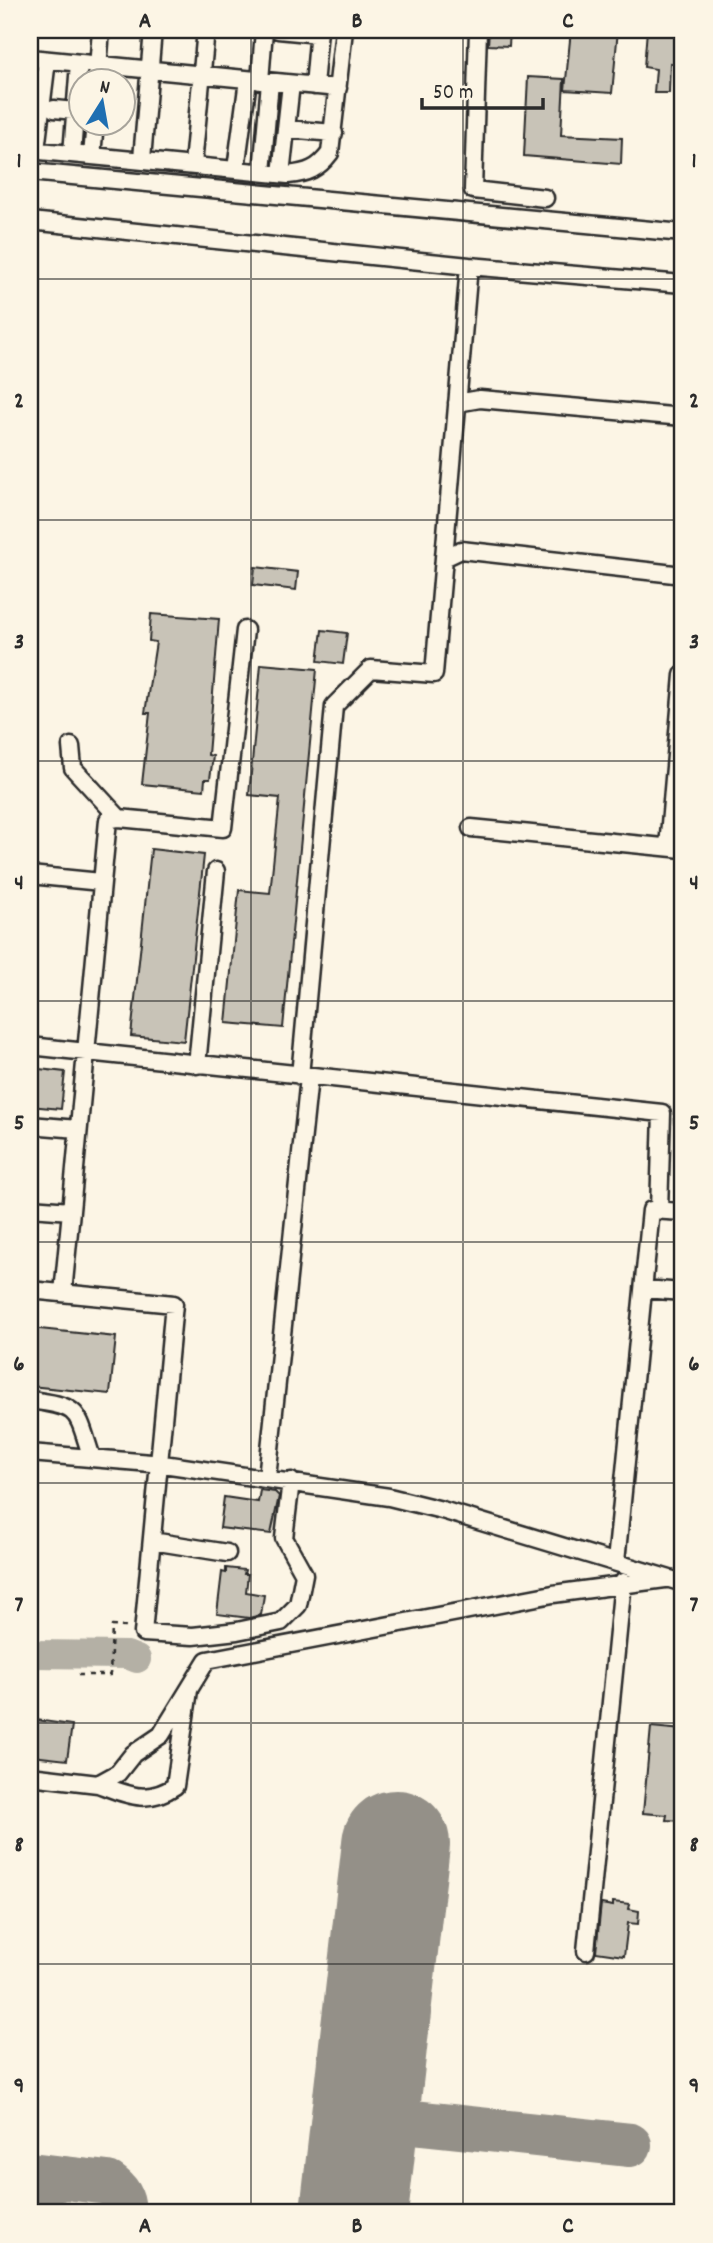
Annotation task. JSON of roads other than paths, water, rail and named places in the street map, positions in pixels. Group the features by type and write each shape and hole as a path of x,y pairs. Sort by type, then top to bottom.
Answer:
{"street":[{"path":"98,66 101,30"},
{"path":"142,159 153,30"},
{"path":"193,164 206,30"},
{"path":"262,172 259,81 264,30"},
{"path":"278,30 319,32 314,86"},
{"path":"47,60 33,150 281,174 304,173 320,166 330,153 344,30"},
{"path":"478,30 473,190 545,198"},
{"path":"30,58 79,63 85,66"},
{"path":"136,71 338,88"},
{"path":"236,169 259,81"},
{"path":"281,174 290,84"},
{"path":"42,103 66,109"},
{"path":"286,129 334,133"},
{"path":"72,154 73,136"},
{"path":"92,156 94,136"},
{"path":"30,172 683,233"},
{"path":"30,221 469,266 683,284"},
{"path":"267,1478 305,1077 334,706 371,669 434,674 469,266"},
{"path":"457,403 480,398 683,417"},
{"path":"444,558 461,550 683,575"},
{"path":"63,1293 108,820 119,818 223,828 245,630"},
{"path":"471,828 675,848 683,675"},
{"path":"71,746 73,768 119,818"},
{"path":"197,1065 216,871"},
{"path":"30,875 101,882"},
{"path":"30,1046 662,1113 659,1210"},
{"path":"30,1125 78,1129"},
{"path":"30,1208 71,1211"},
{"path":"616,1562 652,1210 683,1212"},
{"path":"644,1289 683,1292"},
{"path":"30,1290 174,1304 143,1633 193,1636 237,1631 281,1622 298,1605 304,1574 284,1538 291,1481"},
{"path":"30,1400 67,1405 77,1414 92,1458"},
{"path":"30,1453 159,1463 389,1497 442,1510 683,1583"},
{"path":"152,1541 226,1553"},
{"path":"98,1784 118,1773 133,1754 161,1735 207,1660 623,1583 665,1579"},
{"path":"586,1951 623,1583"},
{"path":"30,1776 98,1784 129,1796 158,1797 175,1786 189,1690"}],"waterway":[{"path":"30,1654 127,1655 137,1659"}]}
